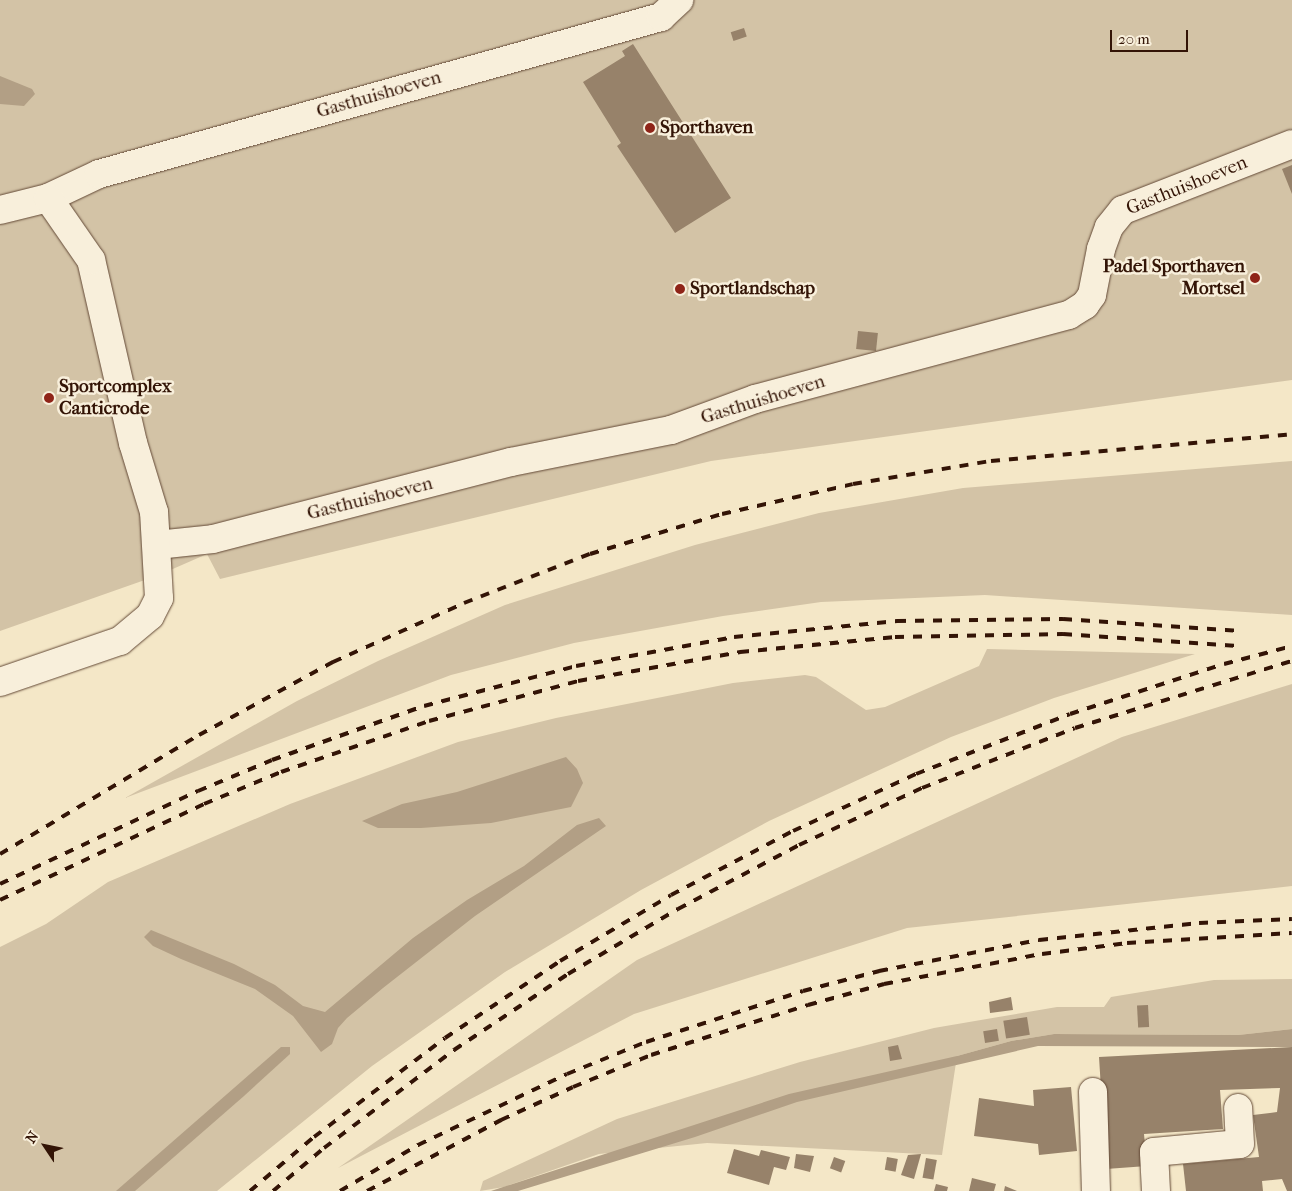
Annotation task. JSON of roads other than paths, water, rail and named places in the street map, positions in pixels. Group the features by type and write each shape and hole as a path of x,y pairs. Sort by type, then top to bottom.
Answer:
{"street":[{"name":"Gasthuishoeven","path":"0,210 48,198 99,174 661,17 679,0"},
{"name":"Gasthuishoeven","path":"157,545 213,539 511,462 671,430 755,399 1069,315 1085,305 1092,295 1104,242 1115,217 1123,210 1292,144"},
{"path":"0,682 120,640 150,616 159,598 154,512 133,443 91,260 48,198"},
{"path":"1094,1092 1096,1191"},
{"path":"1156,1191 1154,1152 1240,1144 1238,1108"}],"railway":[{"path":"0,854 199,735 333,662 464,603 590,554 722,514 853,484 991,461 1292,434"},
{"path":"0,884 198,791 272,760 424,706 576,666 734,637 897,621 1063,619 1241,631"},
{"path":"0,900 204,804 281,772 429,721 578,681 740,652 895,637 1063,634 1238,646"},
{"path":"250,1191 314,1137 445,1038 560,961 671,895 793,831 916,774 1070,714 1224,664 1292,646"},
{"path":"273,1191 324,1148 454,1050 568,974 678,909 799,845 922,788 1075,728 1292,661"},
{"path":"340,1191 418,1145 567,1074 646,1042 803,991 879,971 1039,940 1199,923 1292,919"},
{"path":"367,1191 501,1120 573,1087 651,1055 808,1005 884,984 1042,954 1127,943 1292,933"}],"place":[{"name":"Sporthaven","path":"650,128"},
{"name":"Padel Sporthaven Mortsel","path":"1255,278"},
{"name":"Sportlandschap","path":"680,289"},
{"name":"Sportcomplex Canticrode","path":"49,398"}]}
